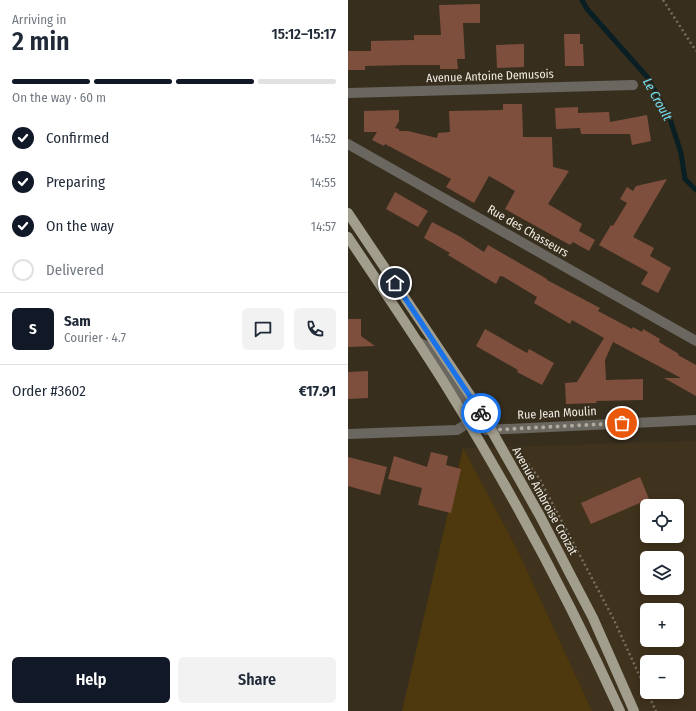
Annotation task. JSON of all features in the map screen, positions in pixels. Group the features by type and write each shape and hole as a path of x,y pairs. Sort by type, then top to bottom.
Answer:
{"main road":[{"name":"Avenue Ambroise Croizat","path":"348,213 457,374 491,430 540,516 593,618 634,711"},
{"path":"348,237 418,342 468,423 528,526 620,711"}],"street":[{"name":"Avenue Antoine Demusois","path":"348,93 632,85"},
{"name":"Rue des Chasseurs","path":"348,144 696,341"},
{"path":"418,342 428,347 432,351 468,402 480,425 486,430 491,430"},
{"name":"Rue Jean Moulin","path":"491,430 696,420"},
{"path":"348,434 456,430 468,423"}],"path":[{"path":"663,0 696,51"},
{"path":"521,455 539,478 612,618 640,677"},
{"path":"650,699 656,711"}],"shaded area":[{"path":"696,441 696,711 592,711 518,551 463,448"},
{"path":"463,448 518,551 592,711 402,711"}],"building":[{"path":"480,4 480,23 463,23 465,59 457,59 458,69 440,69 440,65 409,65 365,66 365,70 348,70 348,51 371,51 371,41 414,40 414,35 441,35 439,5"},
{"path":"564,34 580,34 580,44 583,44 584,66 565,66"},
{"path":"524,44 524,67 497,68 496,45"},
{"path":"503,104 522,104 523,137 552,137 553,167 569,171 548,204 582,224 579,231 595,240 589,251 573,242 570,245 505,209 515,191 489,176 474,203 446,187 451,179 385,144 384,146 372,140 377,132 364,132 364,111 399,110 399,121 395,128 399,129 399,131 408,131 437,138 438,133 450,132 449,111 503,110"},
{"path":"578,107 578,113 609,112 610,122 647,115 651,141 632,145 630,134 581,134 580,128 556,129 555,108"},
{"path":"667,179 633,237 654,248 650,256 671,268 658,293 641,284 648,272 599,245 627,203 620,199 627,187 633,191 636,186"},
{"path":"395,192 428,211 418,227 386,209"},
{"path":"432,222 459,236 484,252 488,245 547,280 600,308 598,311 632,329 633,327 642,332 643,329 660,339 659,342 696,365 696,396 664,378 681,378 613,342 605,360 606,380 643,379 643,400 596,401 597,403 566,404 565,383 577,382 604,338 572,320 570,324 534,303 537,297 502,276 500,276 496,284 448,255 450,253 424,238"},
{"path":"348,319 361,319 361,336 375,346 348,347"},
{"path":"485,329 527,353 529,349 554,363 542,385 517,372 518,370 476,346"},
{"path":"368,371 368,398 348,399 348,372"},
{"path":"431,452 448,456 446,465 461,469 451,513 418,505 422,488 388,479 394,456 427,467"},
{"path":"348,457 387,467 380,495 348,486"},
{"path":"640,477 649,499 640,499 640,503 591,524 581,503"}],"waterway":[{"name":"Le Croult","path":"582,0 587,9 648,78 670,119 681,153 685,179 696,190"}],"way so far":[{"path":"481,413 491,430 622,423"}],"route":[{"path":"395,283 457,374 481,413"}]}
